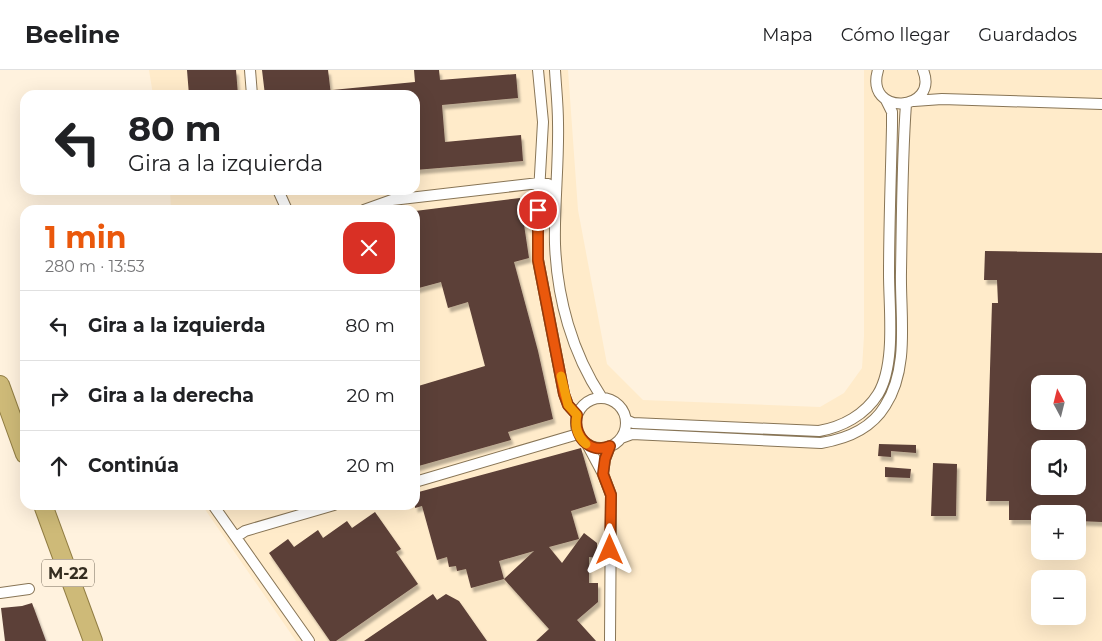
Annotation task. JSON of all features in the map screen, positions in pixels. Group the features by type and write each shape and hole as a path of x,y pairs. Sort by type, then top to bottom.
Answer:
{"highway":[{"path":"0,385 20,440"},
{"name":"M-22","path":"45,510 93,641"}],"street":[{"path":"250,70 252,90"},
{"path":"538,70 543,122 538,210 538,260 564,394 568,405 577,415"},
{"path":"555,70 558,123 556,258 561,294 571,336 592,382 602,398"},
{"path":"626,420 633,423 819,431 846,423 863,410 878,394 888,364 889,348 892,112 878,90 876,83 878,70"},
{"path":"586,444 596,448 605,448 621,438 632,434 821,443 851,435 868,426 885,406 895,385 902,358 901,274 904,126 910,102 923,89 925,82 923,70"},
{"path":"886,100 893,103 942,99 1102,104"},
{"path":"378,205 392,200 539,183 548,184 556,222"},
{"path":"610,641 611,495 603,474 578,434 577,415 584,404 602,398 615,403 624,413 626,420 626,426 621,438"},
{"path":"420,481 578,434"},
{"path":"603,474 605,459 610,446"},
{"path":"217,510 309,641"},
{"path":"236,537 245,531 317,510"},
{"path":"0,594 29,589"}],"shaded area":[{"path":"149,70 568,70 578,210 607,364 643,400 820,407 844,393 862,368 864,336 864,70 1102,70 1102,641 296,641 205,510 420,510 420,205 171,205 170,195 420,195 420,90 152,90"}],"building":[{"path":"187,70 236,70 238,90 189,90"},
{"path":"262,70 328,70 330,90 264,90"},
{"path":"414,70 439,70 440,80 516,74 518,98 442,105 445,142 521,135 523,161 420,170 420,90 332,90 415,82"},
{"path":"520,198 529,258 514,262 538,351 553,419 508,432 511,440 420,466 420,386 485,366 468,302 448,308 441,282 420,288 420,210"},
{"path":"985,251 1102,253 1102,522 1086,521 1086,505 1031,505 1031,520 1009,520 1009,501 986,501 992,303 998,303 997,280 984,280"},
{"path":"879,444 916,445 916,453 891,451 891,457 878,456"},
{"path":"581,448 597,503 571,511 579,539 549,547 562,563 584,533 597,543 597,558 589,557 589,583 598,583 598,602 577,620 596,641 536,641 549,629 504,579 471,588 466,569 457,571 456,566 449,567 447,557 437,560 422,506 420,507 420,492","holes":["534,551 504,579 499,561"]},
{"path":"933,463 957,464 956,516 931,516"},
{"path":"885,467 911,469 910,478 885,477"},
{"path":"375,512 401,549 396,552 418,584 336,641 330,641 269,553 288,539 294,547 318,530 323,538 347,521 352,528"},
{"path":"433,594 437,600 446,594 459,601 487,641 364,641"},
{"path":"32,603 46,641 5,641 1,608"}],"slow traffic":[{"path":"561,376 568,405 577,415 576,428 578,434 586,444"}],"route":[{"path":"538,210 538,260 564,394 568,405 577,415 576,428 582,440 596,448 610,446 605,459 603,474 611,495 610,550"}]}
